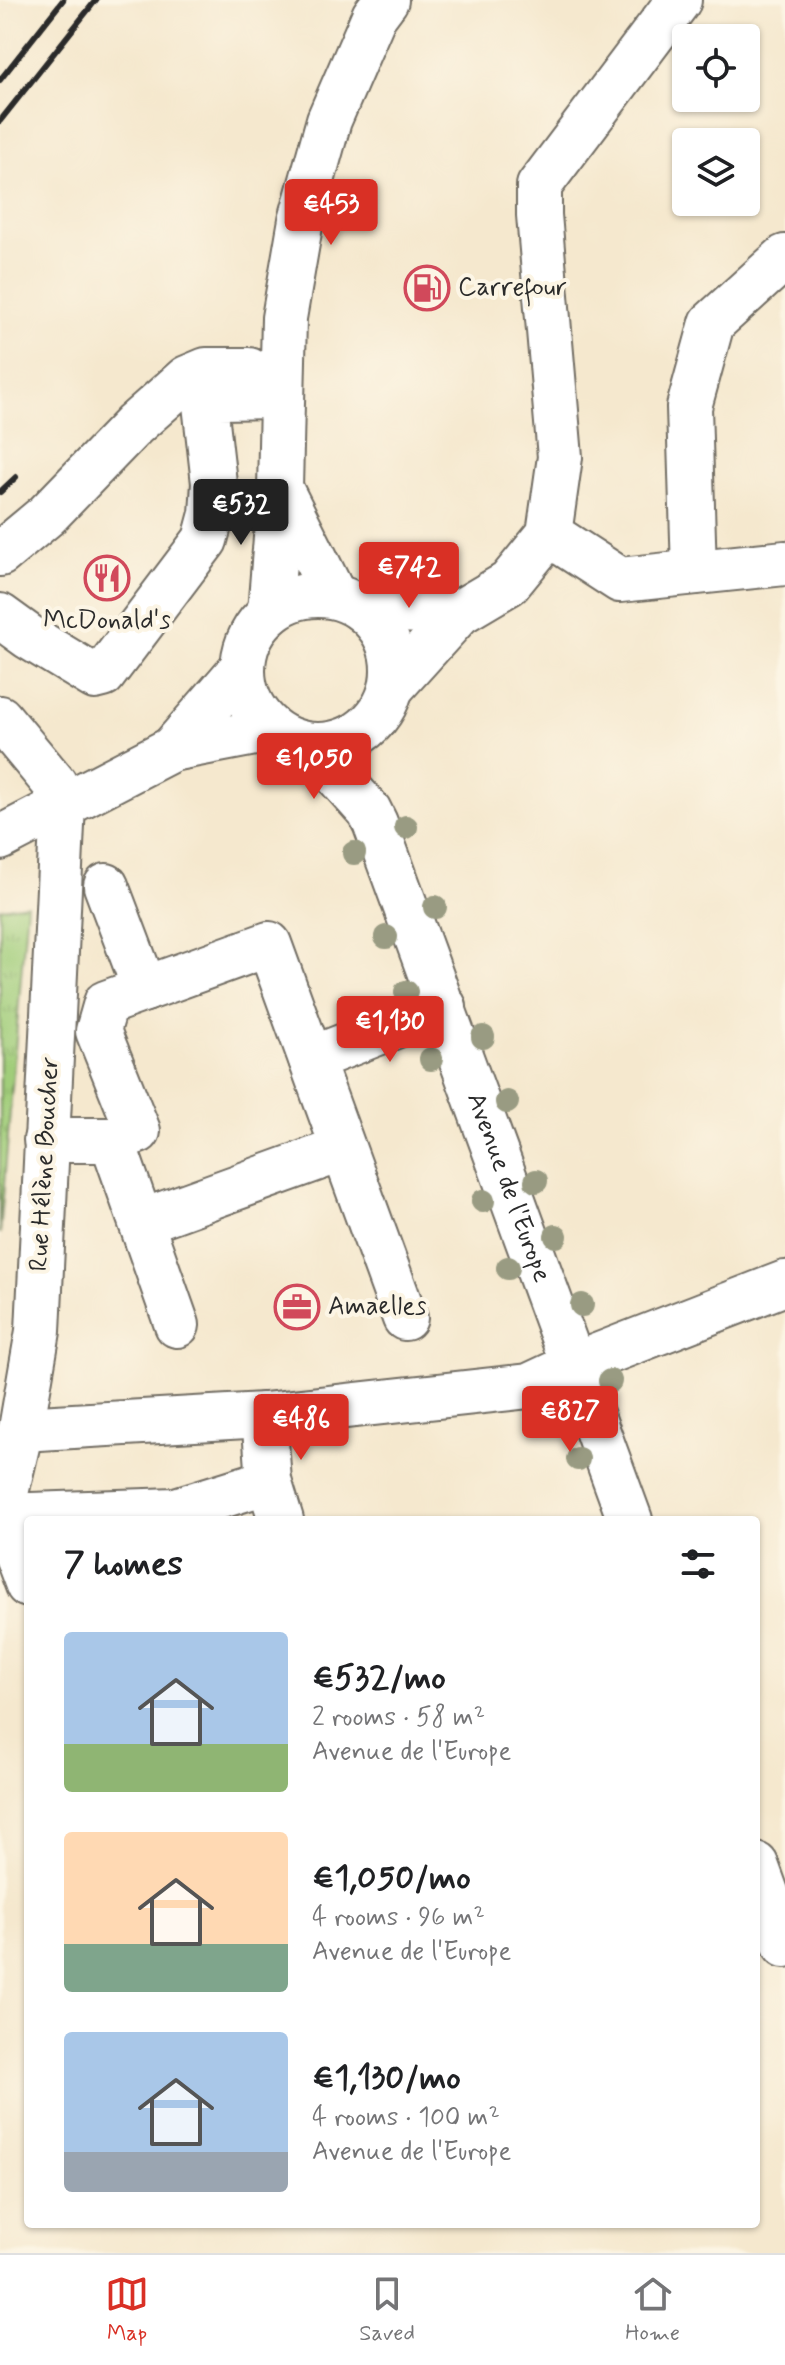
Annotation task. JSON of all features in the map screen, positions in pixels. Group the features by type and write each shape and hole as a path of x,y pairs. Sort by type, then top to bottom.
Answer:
{"street":[{"path":"270,612 280,488 284,318 301,220 329,120 374,16 386,0"},
{"path":"0,838 172,749 290,738 327,746 345,741 383,704 460,612 509,583 549,534 560,457 539,186 679,0"},
{"path":"694,572 689,407 712,323 785,257"},
{"path":"0,554 47,515 134,425 187,378 206,370 283,383"},
{"path":"0,616 95,677 103,675 205,540 212,514 214,483 205,404 210,399 283,383"},
{"path":"280,488 348,603 378,625 389,644 393,665 383,704"},
{"path":"0,576 47,515"},
{"path":"549,534 620,580 785,563"},
{"path":"290,738 255,713 245,691 242,668 246,647 255,628 270,612 289,600 311,595 348,603 460,612"},
{"path":"172,749 242,668"},
{"name":"Avenue de l'Europe","path":"369,811 383,704"},
{"path":"0,718 54,783 63,804"},
{"name":"Avenue de l'Europe","path":"290,738 369,811 444,1007 629,1516"},
{"name":"Rue Hélène Boucher","path":"1,1518 38,1331 63,804"},
{"path":"106,886 145,989"},
{"path":"46,1140 112,1140 138,1131 98,1031 106,1003 269,944 405,1318"},
{"path":"311,1059 444,1007"},
{"path":"112,1140 177,1325"},
{"path":"141,1222 343,1149"},
{"path":"21,1429 264,1415 529,1386 574,1365 780,1285"},
{"path":"45,1516 176,1510 275,1501 264,1415"},
{"path":"24,1517 1,1518 24,1575"},
{"path":"760,1876 785,1945"}],"green space":[{"path":"27,904 0,1234 0,908"}],"railway":[{"path":"0,80 63,0"},
{"path":"0,121 96,0"},
{"path":"0,492 16,477"}],"place":[{"name":"Carrefour","path":"427,288"},
{"name":"McDonald's","path":"107,578"},
{"name":"Amaelles","path":"297,1307"}]}
